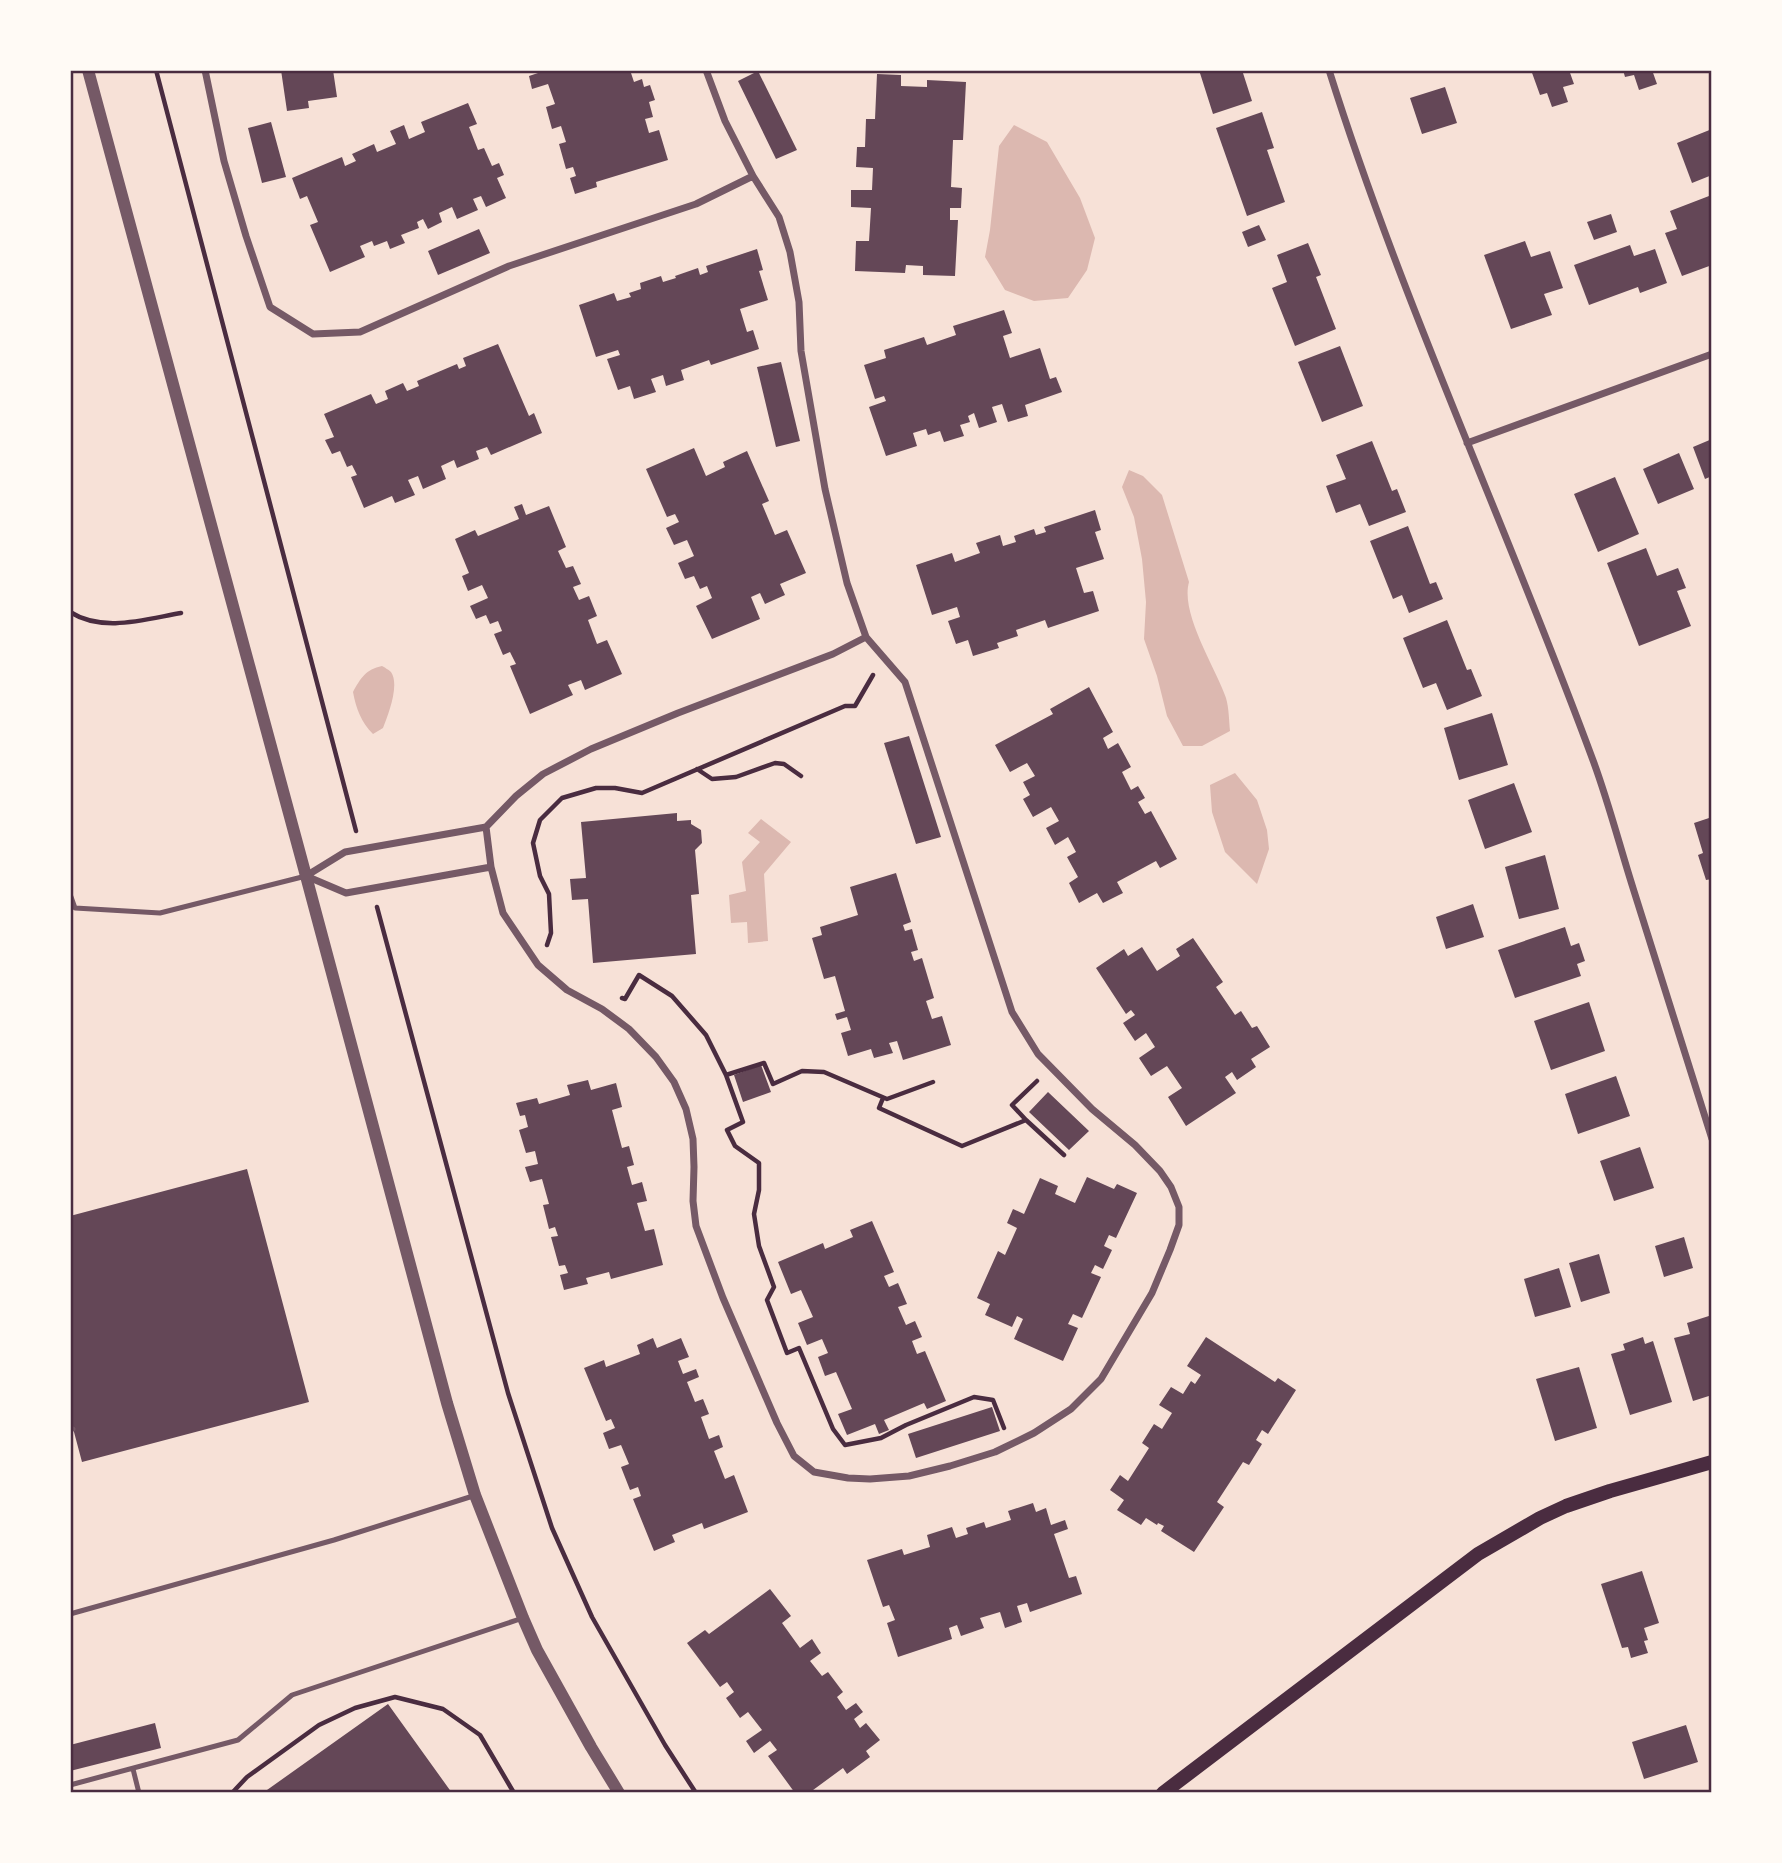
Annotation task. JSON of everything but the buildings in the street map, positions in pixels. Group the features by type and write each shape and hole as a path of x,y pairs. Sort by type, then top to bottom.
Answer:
{"main road":[{"path":"1163,1793 1478,1553 1566,1506 1712,1462"}],"street":[{"path":"88,70 447,1403 475,1495 537,1650 620,1793"},
{"path":"205,70 224,161 270,307 313,334 360,332 509,266 696,204 753,176"},
{"path":"486,827 491,867 503,913 538,965 567,989 602,1009 629,1029 656,1057 674,1082 686,1109 693,1139 693,1200 696,1226 723,1298 794,1456 814,1472 848,1478 909,1476 950,1466 995,1452 1034,1433 1071,1409 1101,1379 1152,1293 1179,1225 1179,1207 1171,1187 1160,1171 1038,1054 1012,1012 905,682 866,637 847,583 825,489 801,351 799,302 790,251 779,217 753,176 725,121 706,70"},
{"path":"1329,70 1375,206 1595,767 1712,1139"},
{"path":"1467,443 1712,354"},
{"path":"306,876 345,852 486,827 516,796 543,774 591,749 833,654 866,637"},
{"path":"306,876 346,893 491,867"}],"lane":[{"path":"70,894 72,908 160,912 306,876"},
{"path":"70,1614 334,1540 475,1495"},
{"path":"70,1785 238,1740 292,1695 523,1618"},
{"path":"132,1769 139,1793"}],"path":[{"path":"156,70 361,849"},
{"path":"70,612 83,620 117,624 181,613"},
{"path":"538,965 551,933 550,894 540,876 533,844 540,820 562,797 596,788 642,793 845,706 855,706 884,656"},
{"path":"697,769 712,779 736,777 775,763 784,764 801,776"},
{"path":"372,888 508,1393 552,1528 593,1617 652,1722 696,1793"},
{"path":"548,942 556,952"},
{"path":"614,994 625,999 639,975 672,996 706,1035 726,1075 743,1122 727,1130 735,1146 759,1163 759,1191 754,1214 759,1246 774,1287 767,1300 788,1353 799,1348 833,1429 845,1445 881,1438 974,1397 993,1400 1010,1444"},
{"path":"726,1075 764,1063 772,1084 802,1071 824,1072 887,1100 933,1082"},
{"path":"1051,1067 1012,1105 1064,1156"},
{"path":"883,1098 880,1108 962,1146 1026,1119"},
{"path":"232,1793 247,1777 319,1725 355,1708 395,1697 443,1709 480,1735 514,1793"}],"shaded area":[{"path":"1014,125 1047,142 1080,198 1095,238 1087,270 1068,298 1034,301 1005,290 985,257 999,146"},
{"path":"1129,470 1143,476 1162,495 1189,582 1188,595 1194,625 1226,698 1230,731 1202,746 1183,746 1167,716 1144,639 1146,602 1142,559 1134,517 1122,487"},
{"path":"382,666 391,672 394,692 383,728 373,734 360,715 353,692 364,675"},
{"path":"1235,773 1257,800 1267,830 1269,849 1257,884 1225,852 1212,812 1210,785"},
{"path":"761,819 791,842 764,874 768,941 748,943 747,922 731,923 729,895 746,891 742,862 760,842 748,833"}]}
